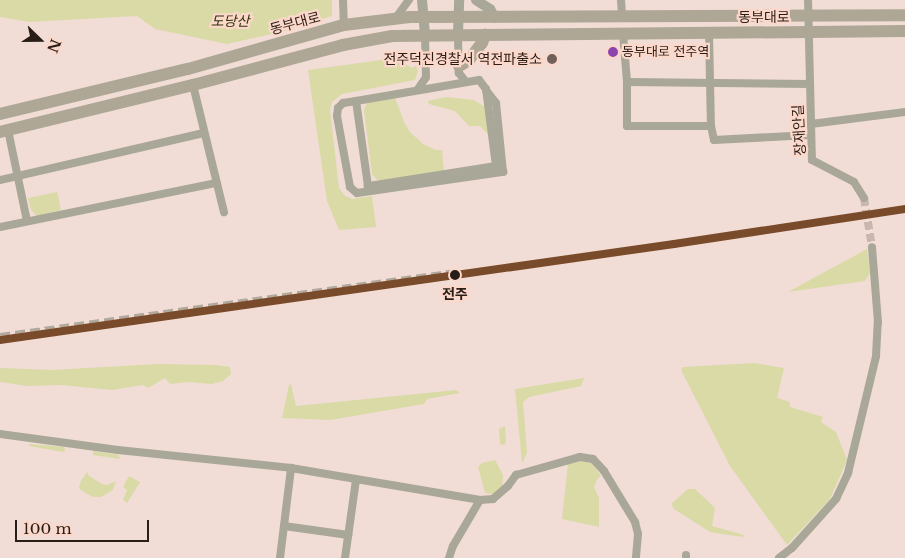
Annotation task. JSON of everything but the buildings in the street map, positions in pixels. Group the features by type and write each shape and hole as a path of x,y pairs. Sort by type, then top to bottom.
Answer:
{"main road":[{"name":"동부대로","path":"0,114 188,69 344,26 395,18 905,15"},
{"name":"동부대로","path":"4,131 343,44 392,36 905,31"},
{"path":"459,66 469,60 482,43 485,35"}],"street":[{"path":"344,0 344,26"},
{"path":"395,18 409,0"},
{"path":"418,90 426,77 422,0"},
{"path":"459,0 459,66 460,73 466,82"},
{"path":"476,0 490,9 495,18"},
{"path":"621,0 622,16"},
{"name":"장재안길","path":"808,0 812,160 854,182 864,198"},
{"path":"709,32 711,126 714,140 811,134"},
{"path":"623,33 627,82 627,126 711,126"},
{"path":"479,80 496,103 503,172 357,193 350,187 337,116 338,108 343,104 356,101 466,82 479,80"},
{"path":"627,82 809,84"},
{"path":"193,84 224,212"},
{"path":"356,101 368,186 496,166 486,89"},
{"path":"811,124 905,112"},
{"path":"4,131 18,176 27,221"},
{"path":"0,180 204,133"},
{"path":"0,226 217,183"},
{"path":"779,558 792,548 836,499 848,473 876,356 878,322 872,247"},
{"path":"0,434 118,450 291,468 480,500 493,498 508,486 516,475 580,457 593,459 610,479 636,522 638,534 636,558"},
{"path":"280,558 291,468"},
{"path":"345,558 356,480"},
{"path":"449,558 458,537 480,500"},
{"path":"284,526 348,535"}],"green space":[{"name":"도당산","path":"0,0 332,0 332,16 285,31 227,44 155,29 137,16 29,22 0,17"},
{"path":"396,58 412,68 416,66 418,71 415,80 342,94 332,102 330,110 339,188 345,196 353,199 372,196 376,227 339,230 327,201 308,70"},
{"path":"446,97 474,100 485,107 489,135 480,126 469,126 455,111 429,104 428,101"},
{"path":"395,98 410,132 423,144 436,150 442,150 444,172 382,181 377,180 372,174 364,110 367,103"},
{"path":"57,192 61,210 37,216 31,210 28,198"},
{"path":"867,249 870,273 865,281 788,292"},
{"path":"755,363 784,368 777,398 790,402 790,407 823,417 821,422 836,432 847,460 830,499 787,545 730,466 681,370 683,367"},
{"path":"157,364 230,367 231,374 223,381 212,384 188,382 170,384 165,378 148,388 143,385 112,390 61,385 28,386 0,382 0,368 52,370"},
{"path":"584,378 581,386 529,397 523,402 527,453 522,463 515,389"},
{"path":"291,384 296,406 456,390 460,393 427,399 424,404 330,420 282,418 289,385"},
{"path":"505,426 505,445 500,444 499,429"},
{"path":"29,444 64,447 65,449 64,452 29,446"},
{"path":"93,451 119,455 120,459 93,455"},
{"path":"495,460 503,475 502,489 493,494 485,493 478,467 482,463"},
{"path":"581,461 592,463 601,476 594,487 599,498 599,527 562,519 568,464"},
{"path":"87,472 89,476 102,484 107,485 116,481 113,490 101,497 93,497 82,491 79,488"},
{"path":"129,476 140,482 127,503 123,500 127,490 123,487"},
{"path":"688,489 695,489 715,508 712,526 744,535 743,537 710,532 674,509 671,504"}],"tunnel":[{"path":"864,198 872,247"}],"railway":[{"path":"0,334 451,271"}],"transit line":[{"path":"0,340 674,244 905,209"}],"place":[{"name":"동부대로 전주역","path":"613,52"},
{"name":"전주덕진경찰서 역전파출소","path":"552,59"},
{"name":"전주","path":"455,275"}]}
